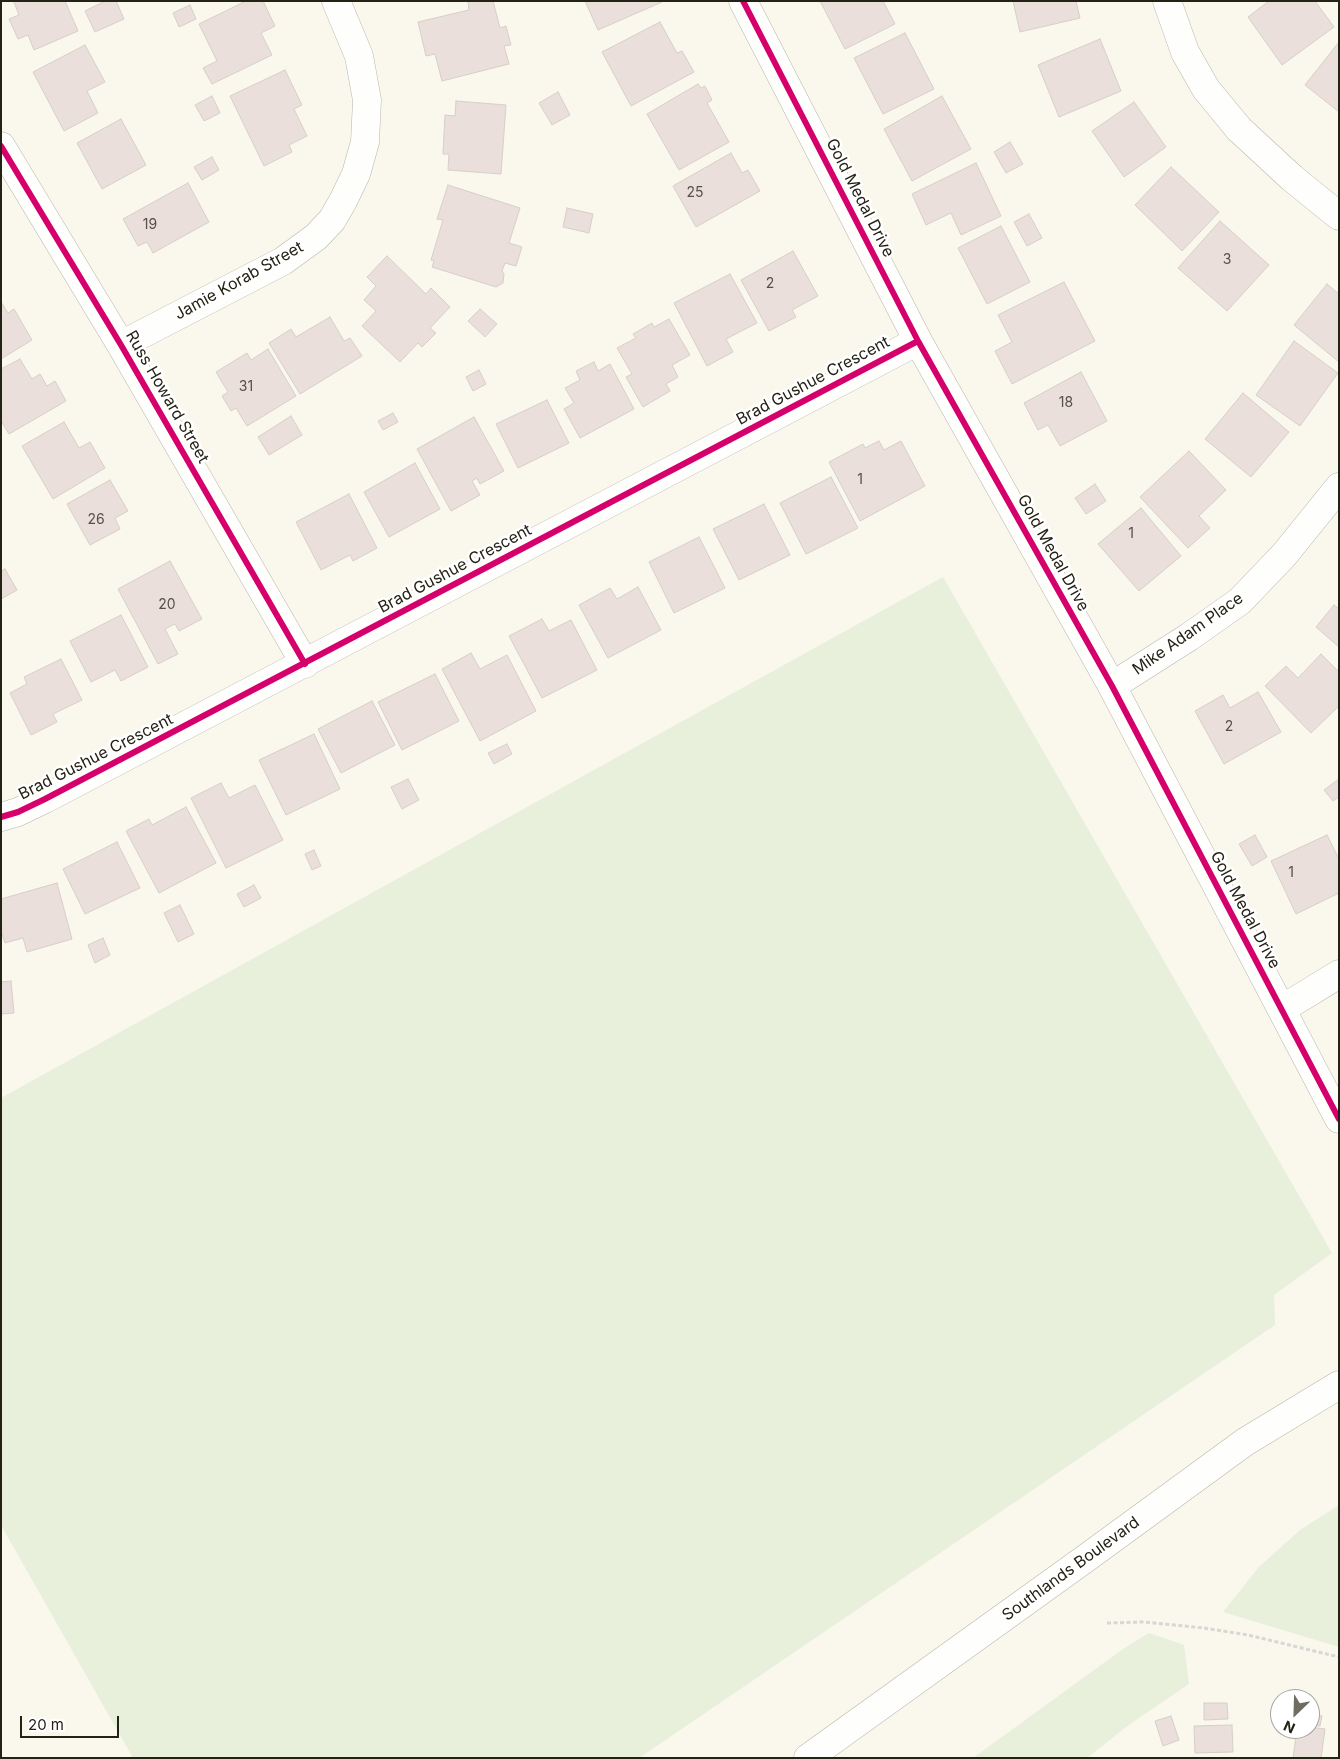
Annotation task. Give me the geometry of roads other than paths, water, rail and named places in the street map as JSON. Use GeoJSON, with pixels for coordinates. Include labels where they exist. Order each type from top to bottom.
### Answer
{"type":"FeatureCollection","features":[{"type":"Feature","properties":{"kind":"street","name":"Jamie Korab Street"},"geometry":{"type":"LineString","coordinates":[[121,345],[283,261],[316,236],[332,220],[356,174],[365,142],[367,100],[359,56],[336,1]]}},
{"type":"Feature","properties":{"kind":"street","name":"Gold Medal Drive"},"geometry":{"type":"LineString","coordinates":[[743,1],[918,341],[1112,686],[1339,1119]]}},
{"type":"Feature","properties":{"kind":"street"},"geometry":{"type":"LineString","coordinates":[[1167,1],[1185,52],[1206,89],[1239,129],[1292,178],[1339,216]]}},
{"type":"Feature","properties":{"kind":"street","name":"Russ Howard Street"},"geometry":{"type":"LineString","coordinates":[[1,146],[121,345],[305,664]]}},
{"type":"Feature","properties":{"kind":"street","name":"Brad Gushue Crescent"},"geometry":{"type":"LineString","coordinates":[[1,817],[18,812],[45,799],[918,341]]}},
{"type":"Feature","properties":{"kind":"street","name":"Mike Adam Place"},"geometry":{"type":"LineString","coordinates":[[1112,686],[1189,637],[1240,601],[1284,555],[1339,487]]}},
{"type":"Feature","properties":{"kind":"street"},"geometry":{"type":"LineString","coordinates":[[1282,1010],[1339,974]]}},
{"type":"Feature","properties":{"kind":"street","name":"Southlands Boulevard"},"geometry":{"type":"LineString","coordinates":[[808,1758],[1090,1556],[1245,1442],[1339,1385]]}}]}
